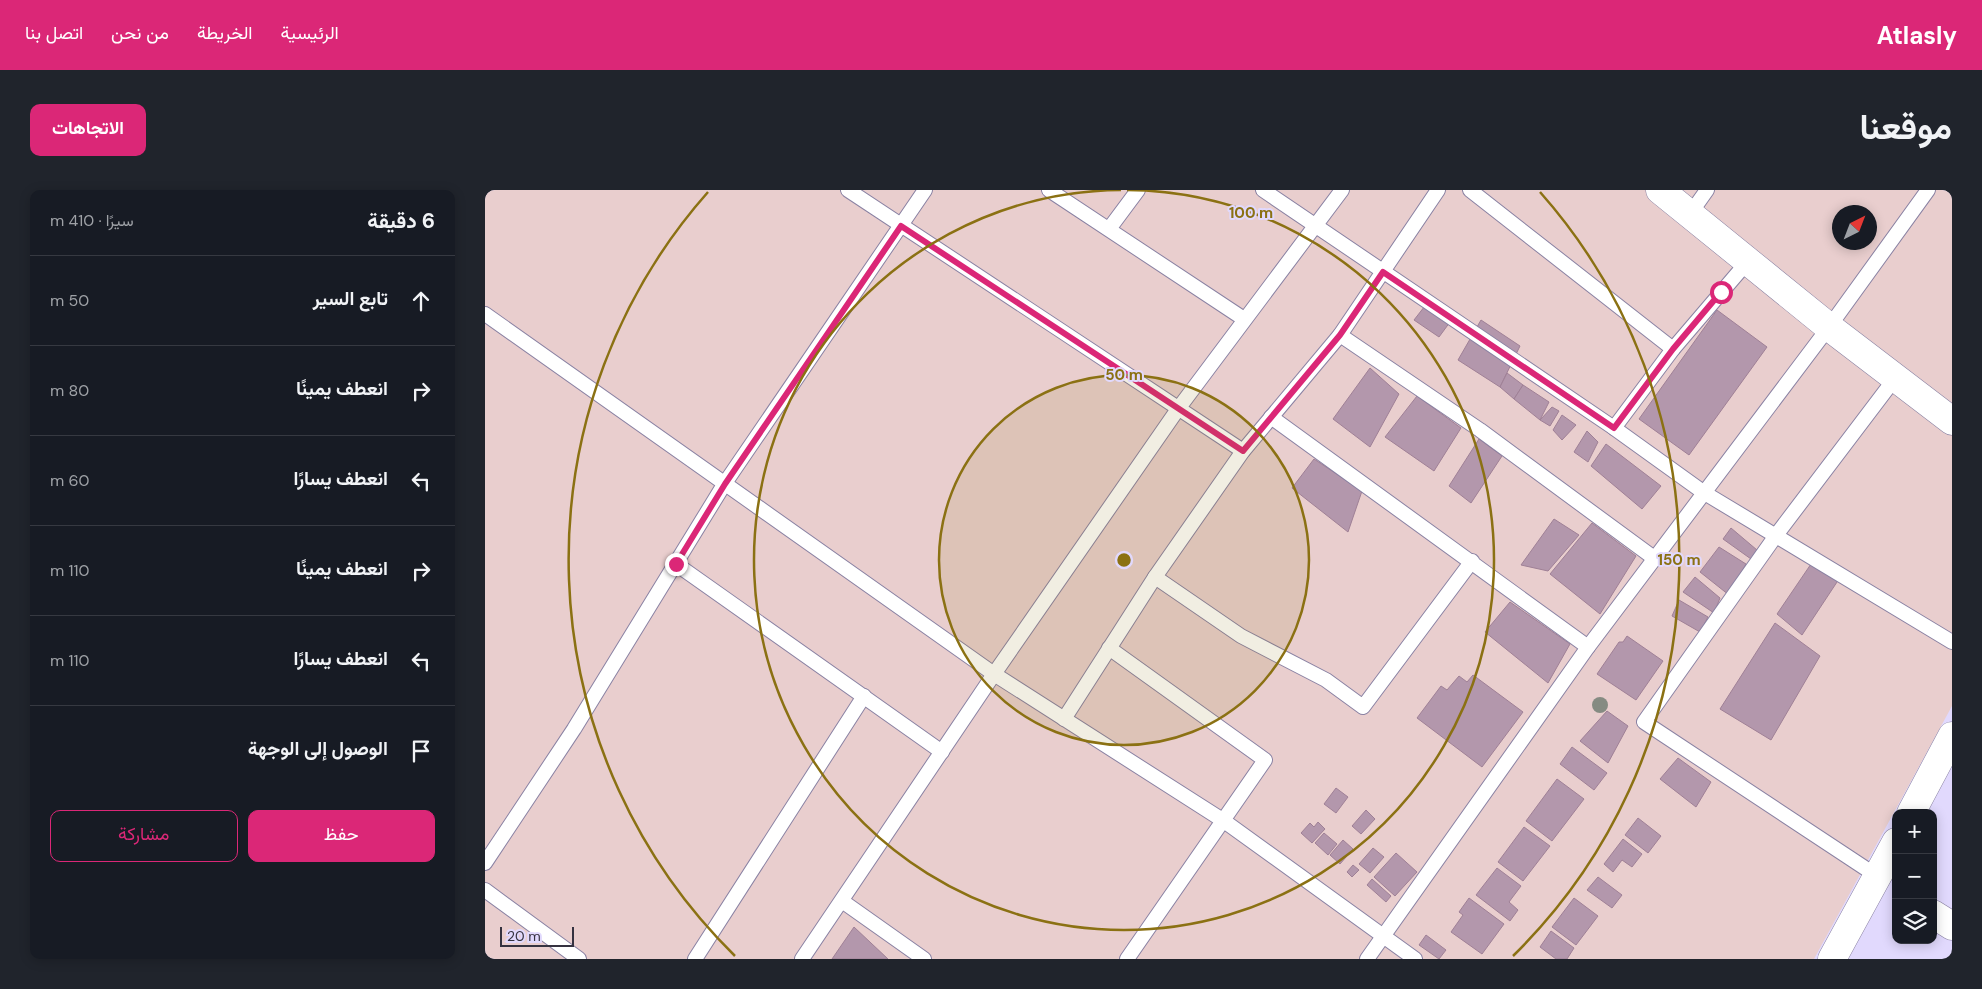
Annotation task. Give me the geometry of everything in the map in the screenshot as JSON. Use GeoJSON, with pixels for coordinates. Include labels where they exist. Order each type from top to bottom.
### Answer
{"type":"FeatureCollection","features":[{"type":"Feature","properties":{"kind":"main road"},"geometry":{"type":"LineString","coordinates":[[1660,190],[1749,260],[1829,327],[1896,376],[1952,421]]}},
{"type":"Feature","properties":{"kind":"main road"},"geometry":{"type":"LineString","coordinates":[[1913,809],[1952,736]]}},
{"type":"Feature","properties":{"kind":"main road"},"geometry":{"type":"LineString","coordinates":[[1832,959],[1886,882],[1893,854]]}},
{"type":"Feature","properties":{"kind":"main road"},"geometry":{"type":"LineString","coordinates":[[1937,917],[1952,926]]}},
{"type":"Feature","properties":{"kind":"lane"},"geometry":{"type":"LineString","coordinates":[[848,190],[1243,451]]}},
{"type":"Feature","properties":{"kind":"lane"},"geometry":{"type":"LineString","coordinates":[[485,863],[574,729],[725,484],[925,190]]}},
{"type":"Feature","properties":{"kind":"lane"},"geometry":{"type":"LineString","coordinates":[[1049,190],[1244,319]]}},
{"type":"Feature","properties":{"kind":"lane"},"geometry":{"type":"LineString","coordinates":[[1109,229],[1138,190]]}},
{"type":"Feature","properties":{"kind":"lane"},"geometry":{"type":"LineString","coordinates":[[1263,190],[1614,428],[1703,492],[1777,534],[1952,642]]}},
{"type":"Feature","properties":{"kind":"lane"},"geometry":{"type":"LineString","coordinates":[[803,959],[994,674],[1178,409],[1342,190]]}},
{"type":"Feature","properties":{"kind":"lane"},"geometry":{"type":"LineString","coordinates":[[1064,719],[1155,577],[1243,451],[1340,335],[1438,190]]}},
{"type":"Feature","properties":{"kind":"lane"},"geometry":{"type":"LineString","coordinates":[[1470,190],[1673,349]]}},
{"type":"Feature","properties":{"kind":"lane"},"geometry":{"type":"LineString","coordinates":[[1690,214],[1707,190]]}},
{"type":"Feature","properties":{"kind":"lane"},"geometry":{"type":"LineString","coordinates":[[1367,959],[1587,647],[1829,327],[1928,190]]}},
{"type":"Feature","properties":{"kind":"lane"},"geometry":{"type":"LineString","coordinates":[[1614,428],[1673,349],[1749,260]]}},
{"type":"Feature","properties":{"kind":"lane"},"geometry":{"type":"LineString","coordinates":[[485,314],[994,674],[1224,821],[1415,959]]}},
{"type":"Feature","properties":{"kind":"lane"},"geometry":{"type":"LineString","coordinates":[[1340,335],[1480,430],[1654,558]]}},
{"type":"Feature","properties":{"kind":"lane"},"geometry":{"type":"LineString","coordinates":[[1886,882],[1644,722],[1777,534],[1896,376]]}},
{"type":"Feature","properties":{"kind":"lane"},"geometry":{"type":"LineString","coordinates":[[1271,417],[1473,562],[1587,647]]}},
{"type":"Feature","properties":{"kind":"lane"},"geometry":{"type":"LineString","coordinates":[[1155,577],[1241,636],[1326,680],[1363,706],[1473,562]]}},
{"type":"Feature","properties":{"kind":"lane"},"geometry":{"type":"LineString","coordinates":[[676,564],[942,752]]}},
{"type":"Feature","properties":{"kind":"lane"},"geometry":{"type":"LineString","coordinates":[[1109,648],[1265,760],[1127,959]]}},
{"type":"Feature","properties":{"kind":"lane"},"geometry":{"type":"LineString","coordinates":[[695,959],[864,696]]}},
{"type":"Feature","properties":{"kind":"lane"},"geometry":{"type":"LineString","coordinates":[[485,890],[579,959]]}},
{"type":"Feature","properties":{"kind":"lane"},"geometry":{"type":"LineString","coordinates":[[842,901],[924,959]]}},
{"type":"Feature","properties":{"kind":"shaded area"},"geometry":{"type":"Polygon","coordinates":[[[485,190],[1952,190],[1952,706],[1896,809],[1892,809],[1892,816],[1814,959],[485,959],[485,190]]]}},
{"type":"Feature","properties":{"kind":"building"},"geometry":{"type":"Polygon","coordinates":[[[1428,302],[1453,318],[1439,337],[1414,320],[1428,302]]]}},
{"type":"Feature","properties":{"kind":"building"},"geometry":{"type":"Polygon","coordinates":[[[1717,310],[1767,347],[1689,455],[1639,419],[1717,310]]]}},
{"type":"Feature","properties":{"kind":"building"},"geometry":{"type":"Polygon","coordinates":[[[1481,320],[1520,346],[1500,387],[1458,360],[1481,320]]]}},
{"type":"Feature","properties":{"kind":"building"},"geometry":{"type":"Polygon","coordinates":[[[1370,368],[1399,394],[1370,447],[1333,419],[1370,368]]]}},
{"type":"Feature","properties":{"kind":"building"},"geometry":{"type":"Polygon","coordinates":[[[1507,373],[1523,385],[1514,399],[1500,387],[1507,373]]]}},
{"type":"Feature","properties":{"kind":"building"},"geometry":{"type":"Polygon","coordinates":[[[1523,385],[1549,402],[1540,420],[1514,399],[1523,385]]]}},
{"type":"Feature","properties":{"kind":"building"},"geometry":{"type":"Polygon","coordinates":[[[1417,396],[1461,428],[1434,471],[1385,437],[1417,396]]]}},
{"type":"Feature","properties":{"kind":"building"},"geometry":{"type":"Polygon","coordinates":[[[1552,407],[1559,411],[1550,426],[1540,420],[1552,407]]]}},
{"type":"Feature","properties":{"kind":"building"},"geometry":{"type":"Polygon","coordinates":[[[1562,415],[1576,425],[1562,440],[1553,430],[1562,415]]]}},
{"type":"Feature","properties":{"kind":"building"},"geometry":{"type":"Polygon","coordinates":[[[1587,431],[1598,442],[1588,462],[1574,452],[1587,431]]]}},
{"type":"Feature","properties":{"kind":"building"},"geometry":{"type":"Polygon","coordinates":[[[1479,439],[1502,456],[1471,503],[1449,486],[1479,439]]]}},
{"type":"Feature","properties":{"kind":"building"},"geometry":{"type":"Polygon","coordinates":[[[1606,444],[1661,486],[1642,509],[1591,466],[1606,444]]]}},
{"type":"Feature","properties":{"kind":"building"},"geometry":{"type":"Polygon","coordinates":[[[1314,459],[1362,491],[1348,532],[1292,488],[1314,459]]]}},
{"type":"Feature","properties":{"kind":"building"},"geometry":{"type":"Polygon","coordinates":[[[1554,519],[1579,535],[1548,571],[1521,565],[1554,519]]]}},
{"type":"Feature","properties":{"kind":"building"},"geometry":{"type":"Polygon","coordinates":[[[1592,523],[1636,556],[1600,614],[1550,574],[1592,523]]]}},
{"type":"Feature","properties":{"kind":"building"},"geometry":{"type":"Polygon","coordinates":[[[1731,528],[1757,550],[1751,559],[1723,539],[1731,528]]]}},
{"type":"Feature","properties":{"kind":"building"},"geometry":{"type":"Polygon","coordinates":[[[1719,547],[1746,564],[1729,595],[1700,572],[1719,547]]]}},
{"type":"Feature","properties":{"kind":"building"},"geometry":{"type":"Polygon","coordinates":[[[1811,564],[1839,579],[1802,635],[1777,614],[1811,564]]]}},
{"type":"Feature","properties":{"kind":"building"},"geometry":{"type":"Polygon","coordinates":[[[1695,577],[1720,598],[1714,613],[1683,592],[1695,577]]]}},
{"type":"Feature","properties":{"kind":"building"},"geometry":{"type":"Polygon","coordinates":[[[1679,600],[1708,617],[1700,632],[1672,616],[1679,600]]]}},
{"type":"Feature","properties":{"kind":"building"},"geometry":{"type":"Polygon","coordinates":[[[1510,602],[1570,644],[1548,683],[1485,632],[1510,602]]]}},
{"type":"Feature","properties":{"kind":"building"},"geometry":{"type":"Polygon","coordinates":[[[1775,623],[1820,656],[1771,740],[1720,709],[1775,623]]]}},
{"type":"Feature","properties":{"kind":"building"},"geometry":{"type":"Polygon","coordinates":[[[1627,636],[1663,661],[1636,700],[1597,674],[1619,642],[1623,642],[1627,636]]]}},
{"type":"Feature","properties":{"kind":"building"},"geometry":{"type":"Polygon","coordinates":[[[1473,675],[1523,712],[1482,767],[1417,718],[1441,686],[1447,690],[1459,676],[1467,682],[1473,675]]]}},
{"type":"Feature","properties":{"kind":"building"},"geometry":{"type":"Polygon","coordinates":[[[1607,711],[1628,726],[1608,763],[1580,741],[1607,711]]]}},
{"type":"Feature","properties":{"kind":"building"},"geometry":{"type":"Polygon","coordinates":[[[1572,747],[1607,773],[1594,790],[1560,764],[1572,747]]]}},
{"type":"Feature","properties":{"kind":"building"},"geometry":{"type":"Polygon","coordinates":[[[1678,758],[1711,782],[1696,807],[1660,779],[1678,758]]]}},
{"type":"Feature","properties":{"kind":"building"},"geometry":{"type":"Polygon","coordinates":[[[1557,779],[1584,799],[1552,841],[1526,821],[1557,779]]]}},
{"type":"Feature","properties":{"kind":"building"},"geometry":{"type":"Polygon","coordinates":[[[1336,788],[1348,797],[1336,813],[1324,804],[1336,788]]]}},
{"type":"Feature","properties":{"kind":"building"},"geometry":{"type":"Polygon","coordinates":[[[1366,810],[1375,819],[1361,834],[1352,826],[1366,810]]]}},
{"type":"Feature","properties":{"kind":"building"},"geometry":{"type":"Polygon","coordinates":[[[1638,818],[1661,836],[1648,853],[1625,835],[1638,818]]]}},
{"type":"Feature","properties":{"kind":"building"},"geometry":{"type":"Polygon","coordinates":[[[1318,822],[1325,829],[1312,843],[1301,833],[1310,823],[1314,827],[1318,822]]]}},
{"type":"Feature","properties":{"kind":"building"},"geometry":{"type":"Polygon","coordinates":[[[1524,827],[1550,846],[1523,881],[1498,862],[1524,827]]]}},
{"type":"Feature","properties":{"kind":"building"},"geometry":{"type":"Polygon","coordinates":[[[1324,833],[1337,844],[1328,855],[1315,843],[1324,833]]]}},
{"type":"Feature","properties":{"kind":"building"},"geometry":{"type":"Polygon","coordinates":[[[1623,839],[1642,854],[1632,867],[1622,860],[1613,872],[1604,864],[1623,839]]]}},
{"type":"Feature","properties":{"kind":"building"},"geometry":{"type":"Polygon","coordinates":[[[1343,840],[1353,849],[1340,864],[1330,855],[1343,840]]]}},
{"type":"Feature","properties":{"kind":"building"},"geometry":{"type":"Polygon","coordinates":[[[1373,848],[1384,857],[1370,873],[1359,864],[1373,848]]]}},
{"type":"Feature","properties":{"kind":"building"},"geometry":{"type":"Polygon","coordinates":[[[1396,853],[1417,872],[1395,896],[1374,877],[1396,853]]]}},
{"type":"Feature","properties":{"kind":"building"},"geometry":{"type":"Polygon","coordinates":[[[1353,865],[1359,870],[1352,877],[1347,872],[1353,865]]]}},
{"type":"Feature","properties":{"kind":"building"},"geometry":{"type":"Polygon","coordinates":[[[1497,868],[1521,886],[1509,902],[1518,910],[1510,921],[1476,895],[1497,868]]]}},
{"type":"Feature","properties":{"kind":"building"},"geometry":{"type":"Polygon","coordinates":[[[1598,877],[1622,895],[1612,908],[1587,890],[1598,877]]]}},
{"type":"Feature","properties":{"kind":"building"},"geometry":{"type":"Polygon","coordinates":[[[1372,879],[1391,896],[1386,902],[1367,885],[1372,879]]]}},
{"type":"Feature","properties":{"kind":"building"},"geometry":{"type":"Polygon","coordinates":[[[1469,898],[1504,924],[1482,954],[1451,932],[1463,915],[1459,912],[1469,898]]]}},
{"type":"Feature","properties":{"kind":"building"},"geometry":{"type":"Polygon","coordinates":[[[1574,898],[1598,916],[1576,945],[1552,927],[1574,898]]]}},
{"type":"Feature","properties":{"kind":"building"},"geometry":{"type":"Polygon","coordinates":[[[854,927],[888,959],[832,959],[854,927]]]}},
{"type":"Feature","properties":{"kind":"building"},"geometry":{"type":"Polygon","coordinates":[[[1551,931],[1574,948],[1567,959],[1556,959],[1540,947],[1551,931]]]}},
{"type":"Feature","properties":{"kind":"building"},"geometry":{"type":"Polygon","coordinates":[[[1426,935],[1446,950],[1439,959],[1419,945],[1426,935]]]}},
{"type":"Feature","properties":{"kind":"route"},"geometry":{"type":"LineString","coordinates":[[676,564],[725,484],[901,226],[1243,451],[1340,335],[1383,272],[1614,428],[1673,349],[1721,292]]}}]}
